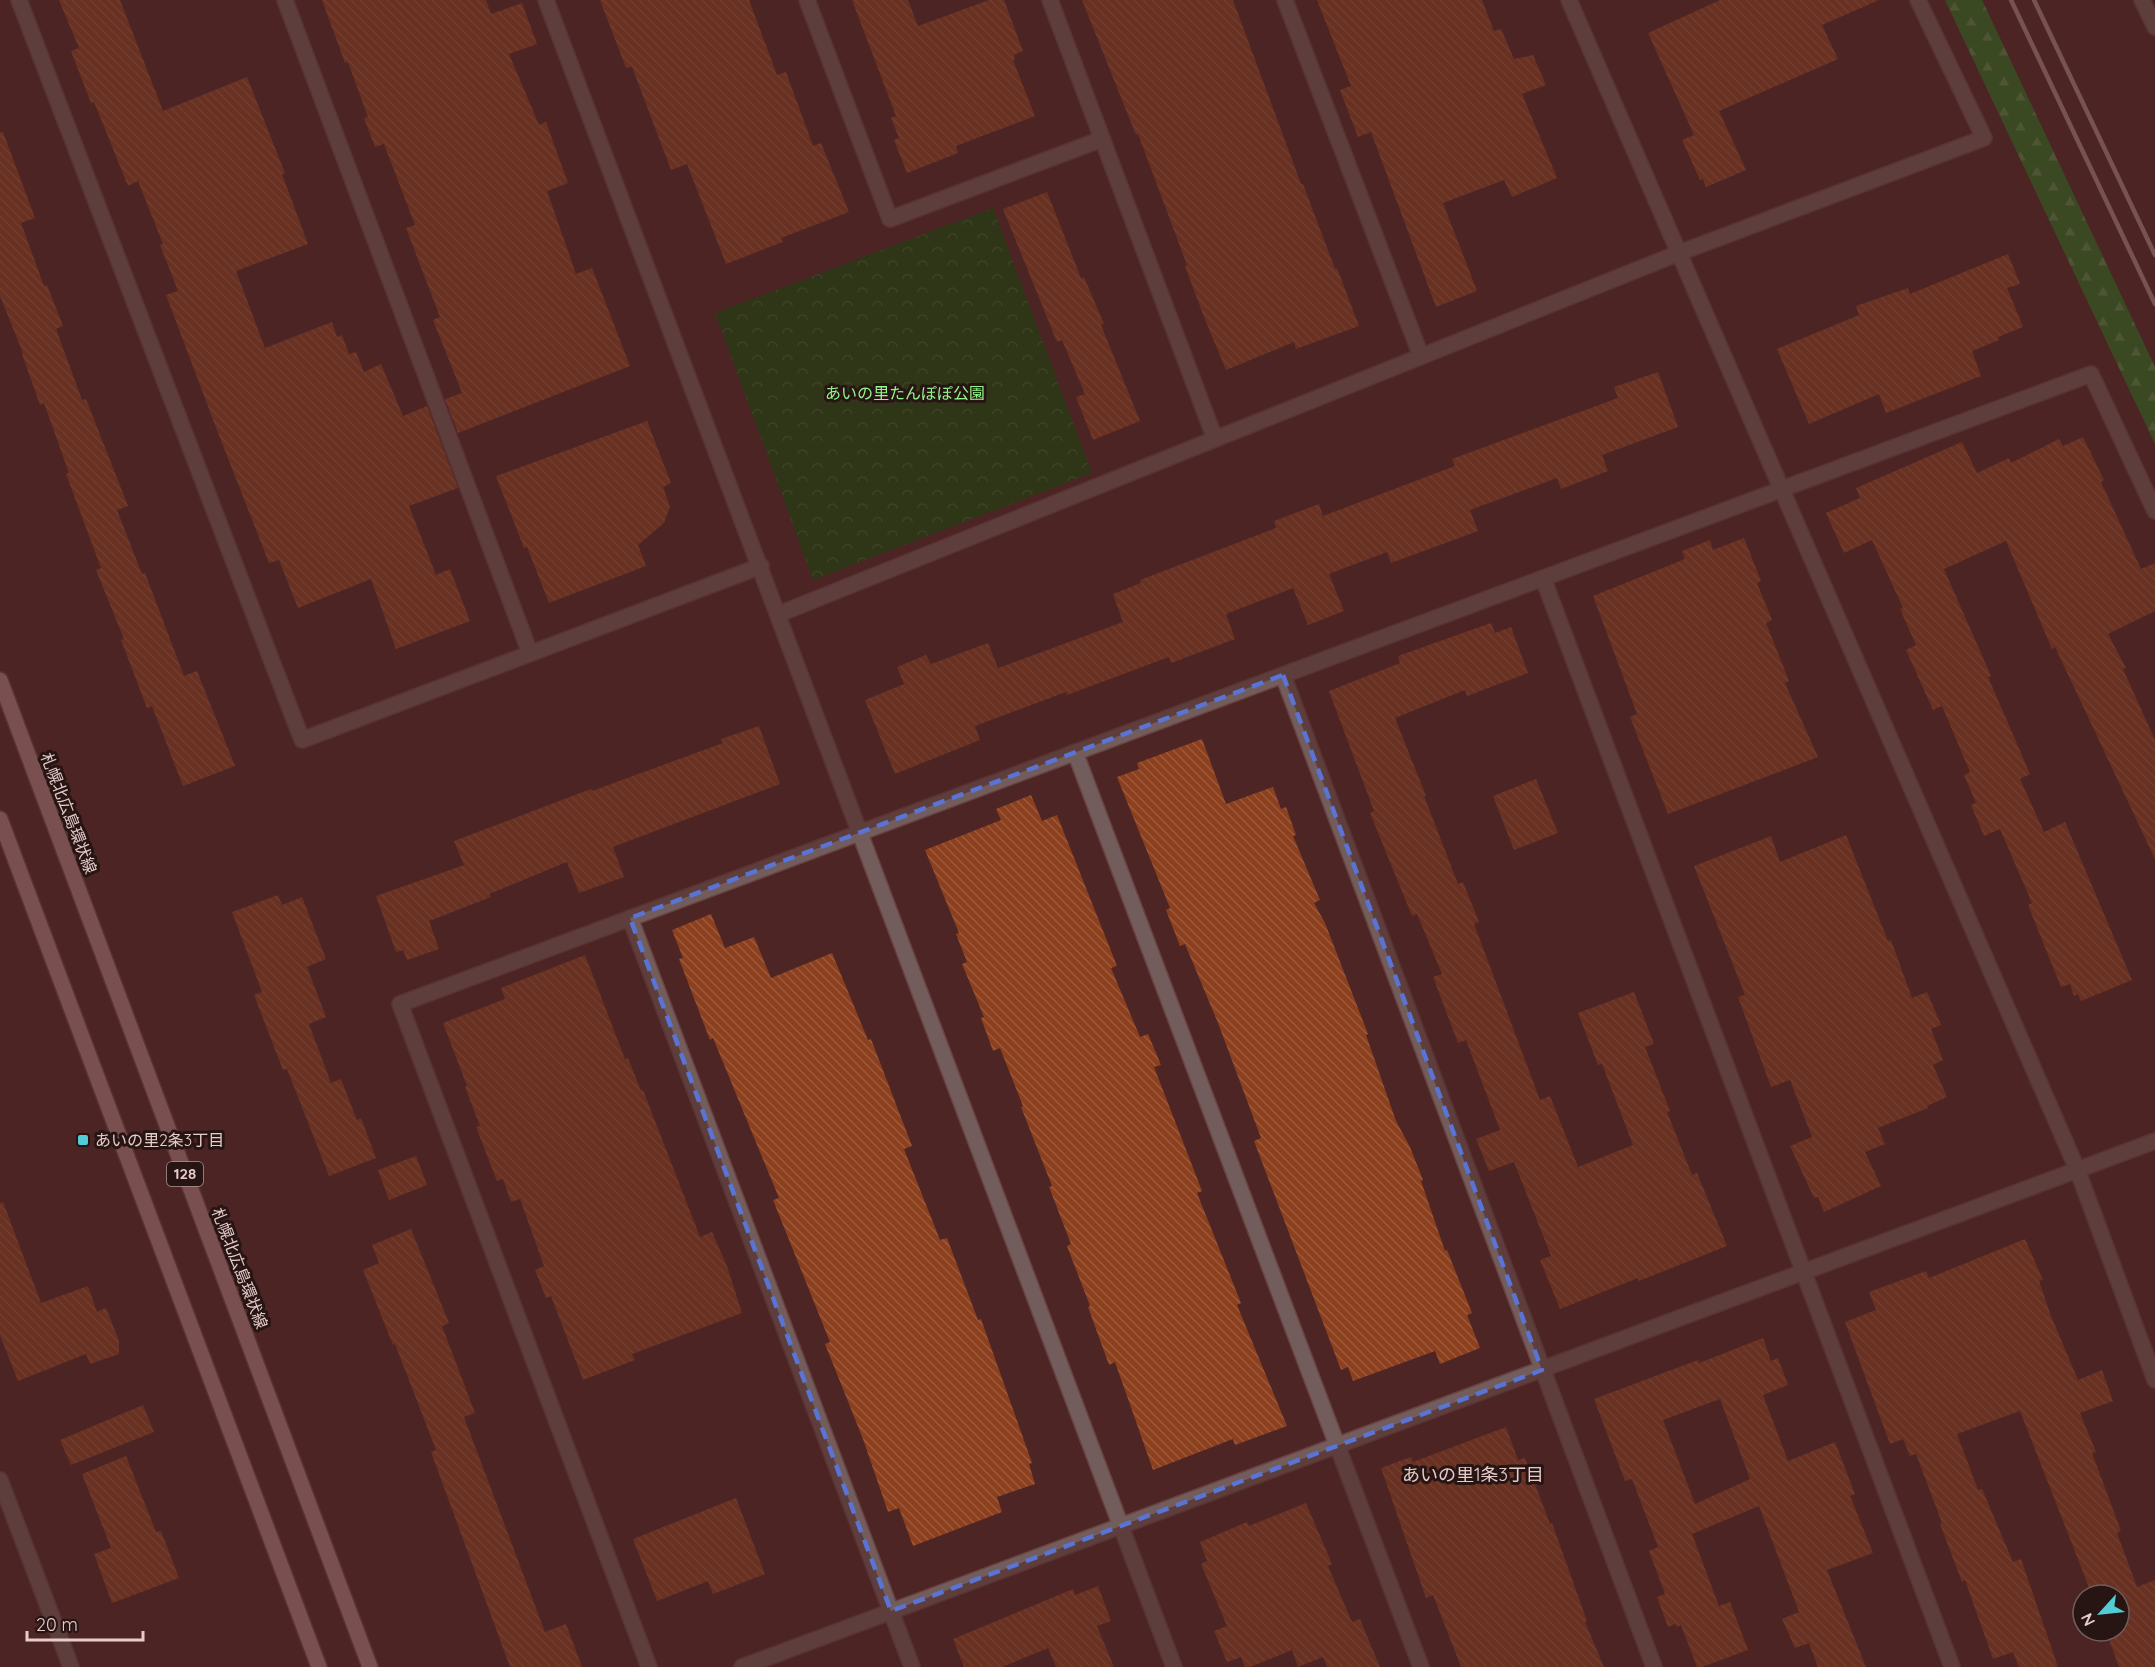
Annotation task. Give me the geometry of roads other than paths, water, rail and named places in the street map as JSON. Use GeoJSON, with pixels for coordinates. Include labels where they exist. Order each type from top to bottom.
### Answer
{"type":"FeatureCollection","features":[{"type":"Feature","properties":{"kind":"main road","name":"札幌北広島環状線"},"geometry":{"type":"LineString","coordinates":[[0,680],[370,1667]]}},
{"type":"Feature","properties":{"kind":"main road"},"geometry":{"type":"LineString","coordinates":[[0,819],[319,1667]]}},
{"type":"Feature","properties":{"kind":"street"},"geometry":{"type":"LineString","coordinates":[[20,0],[302,740],[761,567]]}},
{"type":"Feature","properties":{"kind":"street"},"geometry":{"type":"LineString","coordinates":[[285,0],[530,653]]}},
{"type":"Feature","properties":{"kind":"street"},"geometry":{"type":"LineString","coordinates":[[546,0],[1174,1667]]}},
{"type":"Feature","properties":{"kind":"street"},"geometry":{"type":"LineString","coordinates":[[807,0],[890,219],[1102,139]]}},
{"type":"Feature","properties":{"kind":"street"},"geometry":{"type":"LineString","coordinates":[[1050,0],[1215,439]]}},
{"type":"Feature","properties":{"kind":"street"},"geometry":{"type":"LineString","coordinates":[[1285,0],[1421,356]]}},
{"type":"Feature","properties":{"kind":"street"},"geometry":{"type":"LineString","coordinates":[[1569,0],[2077,1169],[2155,1380]]}},
{"type":"Feature","properties":{"kind":"street"},"geometry":{"type":"LineString","coordinates":[[778,614],[1679,253],[1984,138],[1918,0]]}},
{"type":"Feature","properties":{"kind":"street"},"geometry":{"type":"LineString","coordinates":[[2142,0],[2155,27]]}},
{"type":"Feature","properties":{"kind":"street"},"geometry":{"type":"LineString","coordinates":[[649,1667],[400,1004],[2091,374],[2155,511]]}},
{"type":"Feature","properties":{"kind":"street"},"geometry":{"type":"LineString","coordinates":[[1543,578],[1952,1667]]}},
{"type":"Feature","properties":{"kind":"street"},"geometry":{"type":"LineString","coordinates":[[1283,675],[1654,1667]]}},
{"type":"Feature","properties":{"kind":"street"},"geometry":{"type":"LineString","coordinates":[[1075,752],[1421,1667]]}},
{"type":"Feature","properties":{"kind":"street"},"geometry":{"type":"LineString","coordinates":[[630,918],[912,1667]]}},
{"type":"Feature","properties":{"kind":"street"},"geometry":{"type":"LineString","coordinates":[[742,1667],[2155,1141]]}},
{"type":"Feature","properties":{"kind":"street"},"geometry":{"type":"LineString","coordinates":[[0,1480],[71,1667]]}},
{"type":"Feature","properties":{"kind":"railway"},"geometry":{"type":"LineString","coordinates":[[2011,0],[2155,304]]}},
{"type":"Feature","properties":{"kind":"railway"},"geometry":{"type":"LineString","coordinates":[[2034,0],[2155,255]]}},
{"type":"Feature","properties":{"kind":"place","name":"あいの里2条3丁目"},"geometry":{"type":"Point","coordinates":[83,1140]}},
{"type":"Feature","properties":{"kind":"district","name":"あいの里1条3丁目"},"geometry":{"type":"Point","coordinates":[1473,1475]}},
{"type":"Feature","properties":{"kind":"park label","name":"あいの里たんぽぽ公園"},"geometry":{"type":"Point","coordinates":[905,393]}}]}
